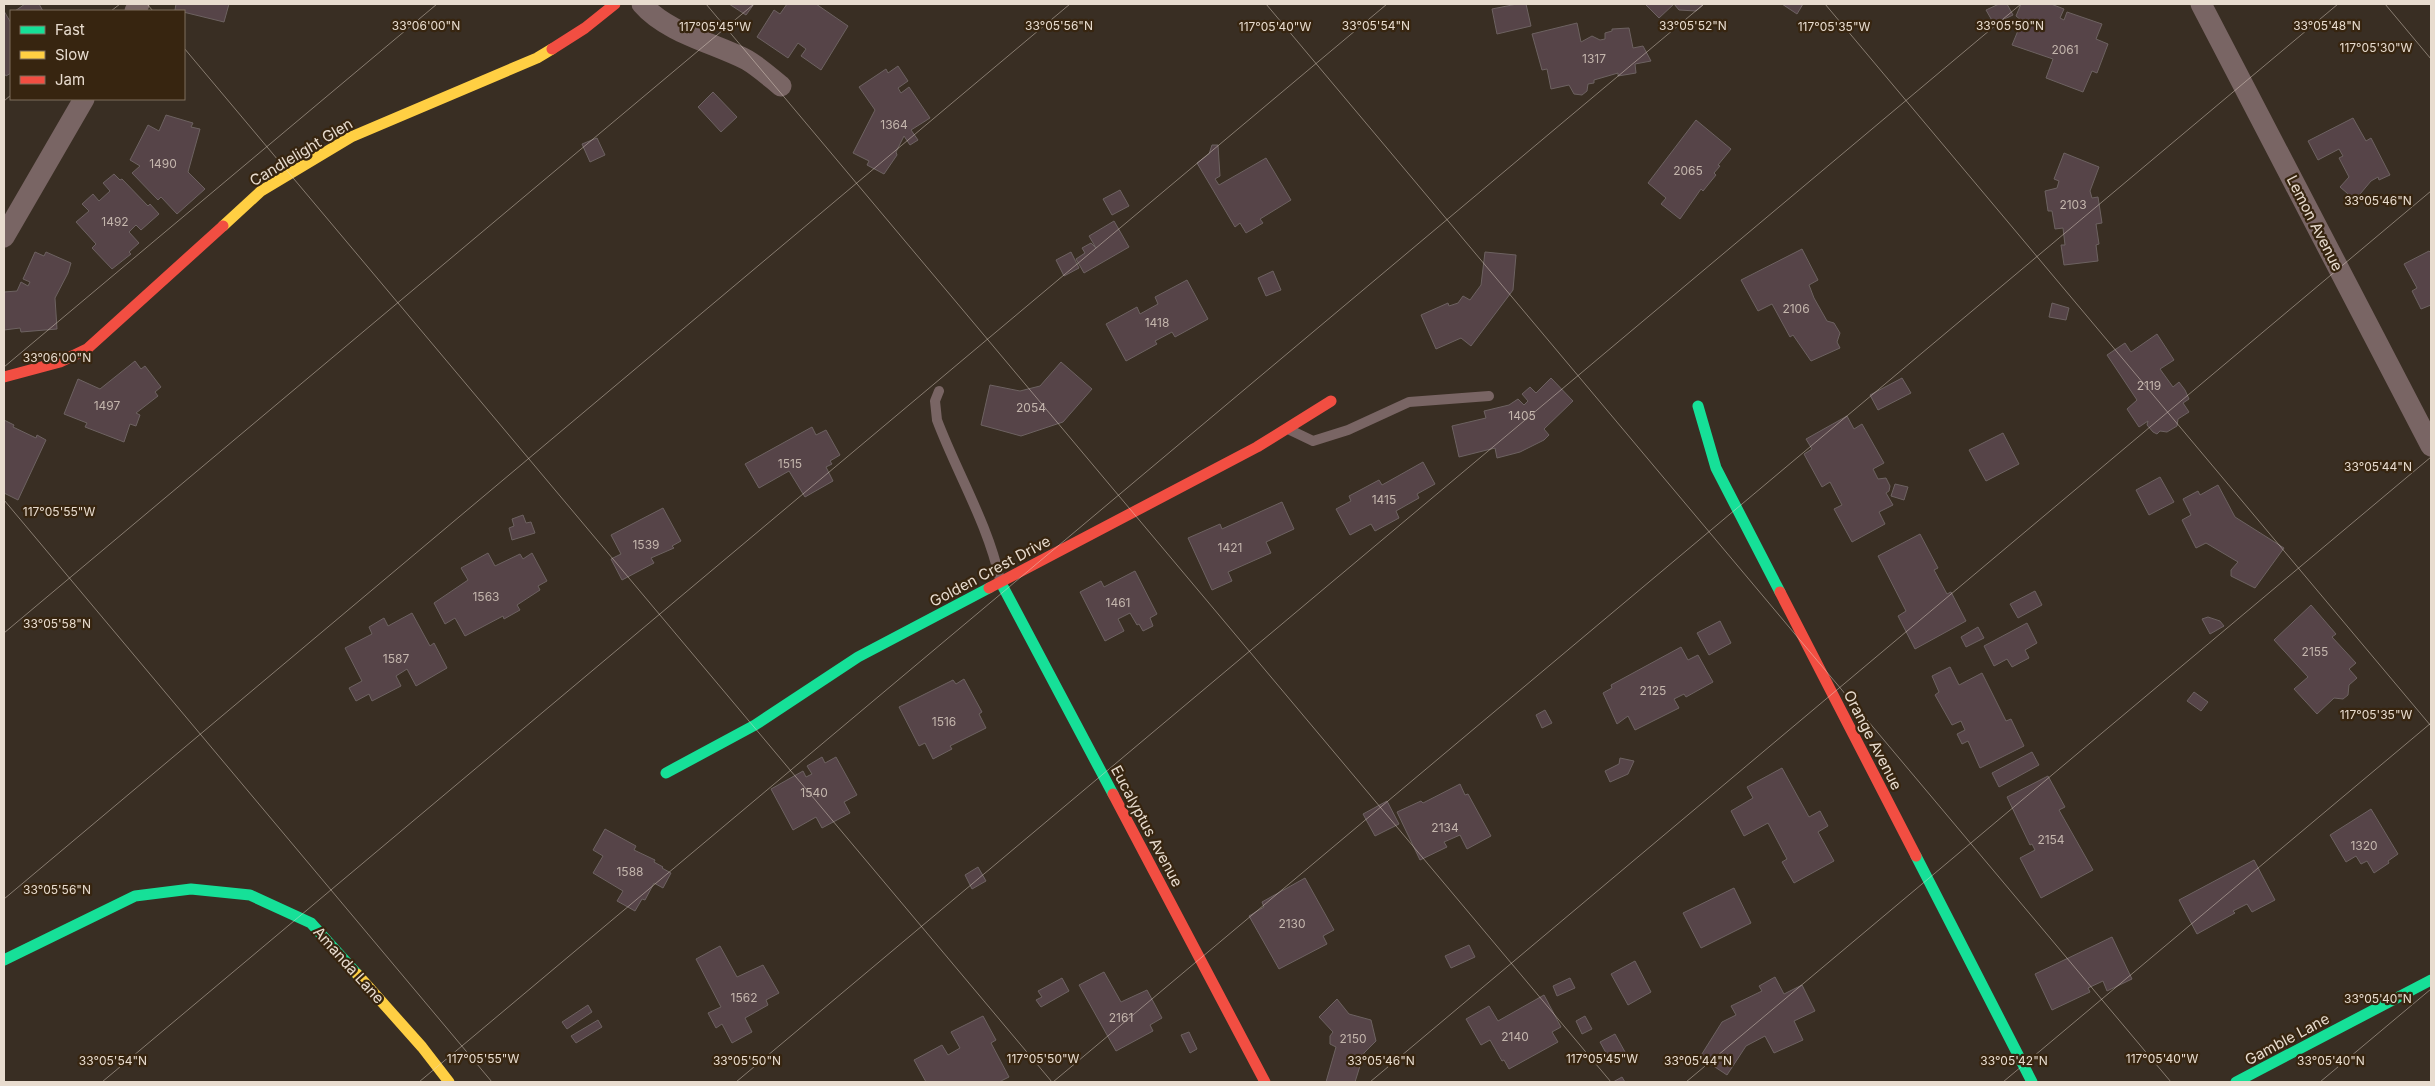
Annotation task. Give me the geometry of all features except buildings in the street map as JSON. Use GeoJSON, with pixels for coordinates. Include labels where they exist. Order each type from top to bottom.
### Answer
{"type":"FeatureCollection","features":[{"type":"Feature","properties":{"kind":"street","name":"Candlelight Glen"},"geometry":{"type":"LineString","coordinates":[[4,377],[60,362],[87,349],[261,190],[351,136],[537,58],[585,28],[615,4]]}},
{"type":"Feature","properties":{"kind":"street"},"geometry":{"type":"LineString","coordinates":[[642,4],[650,13],[707,44],[748,61],[781,86]]}},
{"type":"Feature","properties":{"kind":"street","name":"Lemon Avenue"},"geometry":{"type":"LineString","coordinates":[[2201,4],[2431,443]]}},
{"type":"Feature","properties":{"kind":"street"},"geometry":{"type":"LineString","coordinates":[[4,237],[83,100]]}},
{"type":"Feature","properties":{"kind":"street","name":"Golden Crest Drive"},"geometry":{"type":"LineString","coordinates":[[666,773],[755,725],[858,657],[1257,447],[1331,401]]}},
{"type":"Feature","properties":{"kind":"street","name":"Orange Avenue"},"geometry":{"type":"LineString","coordinates":[[1698,406],[1716,468],[2032,1082]]}},
{"type":"Feature","properties":{"kind":"street","name":"Eucalyptus Avenue"},"geometry":{"type":"LineString","coordinates":[[1001,583],[1266,1082]]}},
{"type":"Feature","properties":{"kind":"street","name":"Amanda Lane"},"geometry":{"type":"LineString","coordinates":[[4,960],[135,896],[191,889],[250,895],[311,923],[422,1047],[442,1080]]}},
{"type":"Feature","properties":{"kind":"street","name":"Gamble Lane"},"geometry":{"type":"LineString","coordinates":[[2236,1082],[2431,980]]}},
{"type":"Feature","properties":{"kind":"lane"},"geometry":{"type":"LineString","coordinates":[[939,391],[935,401],[937,420],[981,522],[995,558],[1001,583]]}},
{"type":"Feature","properties":{"kind":"lane"},"geometry":{"type":"LineString","coordinates":[[1287,428],[1313,441],[1348,430],[1409,402],[1489,396]]}},
{"type":"Feature","properties":{"kind":"traffic: fast"},"geometry":{"type":"LineString","coordinates":[[1698,406],[1716,468],[1780,592]]}},
{"type":"Feature","properties":{"kind":"traffic: fast"},"geometry":{"type":"LineString","coordinates":[[1001,583],[1113,794]]}},
{"type":"Feature","properties":{"kind":"traffic: fast"},"geometry":{"type":"LineString","coordinates":[[666,773],[755,725],[858,657],[989,588]]}},
{"type":"Feature","properties":{"kind":"traffic: fast"},"geometry":{"type":"LineString","coordinates":[[1916,856],[2032,1082]]}},
{"type":"Feature","properties":{"kind":"traffic: fast"},"geometry":{"type":"LineString","coordinates":[[4,960],[135,896],[191,889],[250,895],[311,923],[357,974]]}},
{"type":"Feature","properties":{"kind":"traffic: fast"},"geometry":{"type":"LineString","coordinates":[[2236,1082],[2431,980]]}},
{"type":"Feature","properties":{"kind":"traffic: slow"},"geometry":{"type":"LineString","coordinates":[[223,226],[261,191],[351,137],[537,58],[552,49]]}},
{"type":"Feature","properties":{"kind":"traffic: slow"},"geometry":{"type":"LineString","coordinates":[[357,974],[422,1047],[449,1082]]}},
{"type":"Feature","properties":{"kind":"traffic: jam"},"geometry":{"type":"LineString","coordinates":[[552,49],[585,28],[615,4]]}},
{"type":"Feature","properties":{"kind":"traffic: jam"},"geometry":{"type":"LineString","coordinates":[[4,377],[60,362],[87,349],[223,226]]}},
{"type":"Feature","properties":{"kind":"traffic: jam"},"geometry":{"type":"LineString","coordinates":[[989,588],[1257,447],[1331,401]]}},
{"type":"Feature","properties":{"kind":"traffic: jam"},"geometry":{"type":"LineString","coordinates":[[1780,592],[1916,856]]}},
{"type":"Feature","properties":{"kind":"traffic: jam"},"geometry":{"type":"LineString","coordinates":[[1113,794],[1265,1082]]}}]}
